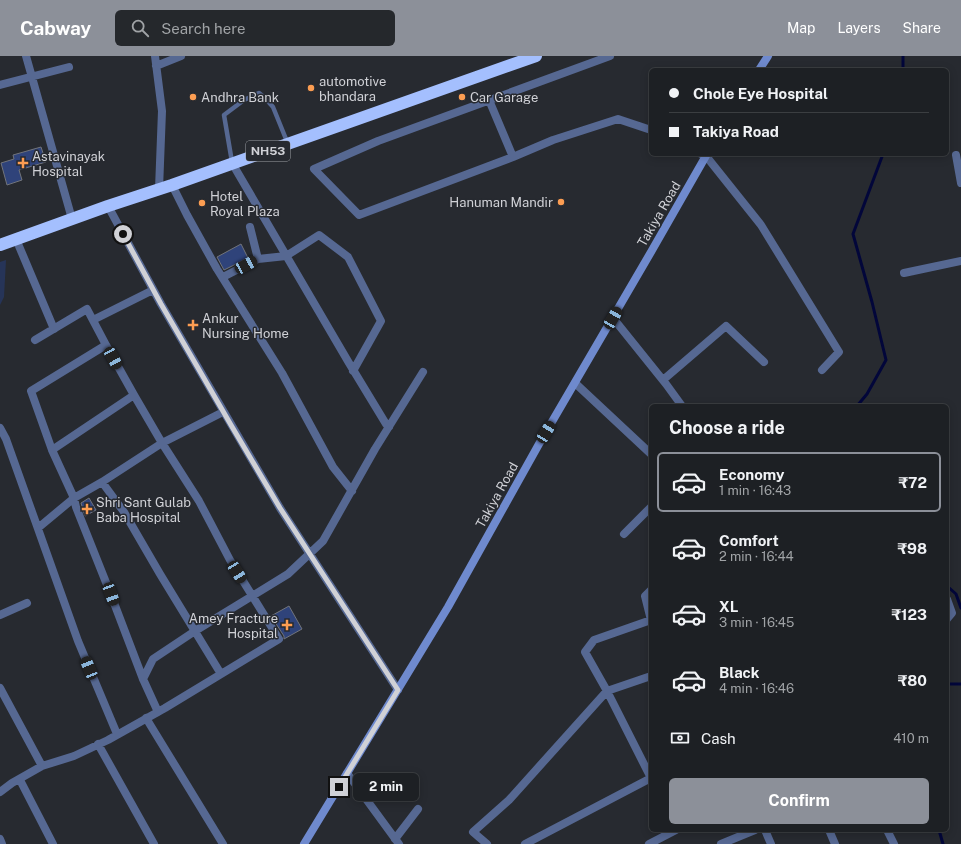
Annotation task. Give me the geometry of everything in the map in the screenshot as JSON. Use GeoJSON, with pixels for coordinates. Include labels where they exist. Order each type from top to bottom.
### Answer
{"type":"FeatureCollection","features":[{"type":"Feature","properties":{"kind":"highway","name":"NH53"},"geometry":{"type":"LineString","coordinates":[[0,245],[536,56]]}},
{"type":"Feature","properties":{"kind":"main road"},"geometry":{"type":"LineString","coordinates":[[760,68],[768,56]]}},
{"type":"Feature","properties":{"kind":"main road","name":"Takiya Road"},"geometry":{"type":"LineString","coordinates":[[306,843],[448,607],[539,444],[613,318],[704,156]]}},
{"type":"Feature","properties":{"kind":"street"},"geometry":{"type":"LineString","coordinates":[[26,56],[72,219]]}},
{"type":"Feature","properties":{"kind":"street"},"geometry":{"type":"LineString","coordinates":[[155,56],[162,111],[159,189]]}},
{"type":"Feature","properties":{"kind":"street"},"geometry":{"type":"LineString","coordinates":[[156,66],[181,56]]}},
{"type":"Feature","properties":{"kind":"street"},"geometry":{"type":"LineString","coordinates":[[610,56],[378,141],[314,169],[358,215],[553,140],[618,119],[649,129]]}},
{"type":"Feature","properties":{"kind":"street"},"geometry":{"type":"LineString","coordinates":[[0,85],[69,67]]}},
{"type":"Feature","properties":{"kind":"street"},"geometry":{"type":"LineString","coordinates":[[489,100],[514,156]]}},
{"type":"Feature","properties":{"kind":"street"},"geometry":{"type":"LineString","coordinates":[[956,155],[961,183]]}},
{"type":"Feature","properties":{"kind":"street"},"geometry":{"type":"LineString","coordinates":[[706,156],[761,225],[839,352],[822,370]]}},
{"type":"Feature","properties":{"kind":"street"},"geometry":{"type":"LineString","coordinates":[[232,163],[353,371],[389,427]]}},
{"type":"Feature","properties":{"kind":"street"},"geometry":{"type":"LineString","coordinates":[[172,185],[222,277],[282,373],[333,467],[352,491]]}},
{"type":"Feature","properties":{"kind":"street"},"geometry":{"type":"LineString","coordinates":[[108,206],[223,412],[280,508],[398,690]]}},
{"type":"Feature","properties":{"kind":"street"},"geometry":{"type":"LineString","coordinates":[[250,227],[258,259]]}},
{"type":"Feature","properties":{"kind":"street"},"geometry":{"type":"LineString","coordinates":[[222,277],[258,259],[286,256],[319,235],[348,257],[381,321],[353,371]]}},
{"type":"Feature","properties":{"kind":"street"},"geometry":{"type":"LineString","coordinates":[[16,239],[54,329]]}},
{"type":"Feature","properties":{"kind":"street"},"geometry":{"type":"LineString","coordinates":[[904,273],[961,261]]}},
{"type":"Feature","properties":{"kind":"street"},"geometry":{"type":"LineString","coordinates":[[93,320],[154,290]]}},
{"type":"Feature","properties":{"kind":"street"},"geometry":{"type":"LineString","coordinates":[[0,792],[12,783],[20,780],[42,766],[74,756],[158,712],[279,639],[230,560],[199,501],[162,443],[134,395],[87,309],[35,340]]}},
{"type":"Feature","properties":{"kind":"street"},"geometry":{"type":"LineString","coordinates":[[613,318],[681,404]]}},
{"type":"Feature","properties":{"kind":"street"},"geometry":{"type":"LineString","coordinates":[[663,380],[726,326],[764,362]]}},
{"type":"Feature","properties":{"kind":"street"},"geometry":{"type":"LineString","coordinates":[[106,345],[31,391],[52,450],[74,498],[143,679],[158,712]]}},
{"type":"Feature","properties":{"kind":"street"},"geometry":{"type":"LineString","coordinates":[[143,679],[153,659],[195,631],[288,574],[323,541],[375,449],[423,372]]}},
{"type":"Feature","properties":{"kind":"street"},"geometry":{"type":"LineString","coordinates":[[575,383],[649,452]]}},
{"type":"Feature","properties":{"kind":"street"},"geometry":{"type":"LineString","coordinates":[[52,450],[134,395]]}},
{"type":"Feature","properties":{"kind":"street"},"geometry":{"type":"LineString","coordinates":[[38,528],[74,498],[102,482],[162,443],[223,412]]}},
{"type":"Feature","properties":{"kind":"street"},"geometry":{"type":"LineString","coordinates":[[0,428],[6,439],[78,641],[117,734]]}},
{"type":"Feature","properties":{"kind":"street"},"geometry":{"type":"LineString","coordinates":[[102,482],[124,512],[221,674]]}},
{"type":"Feature","properties":{"kind":"street"},"geometry":{"type":"LineString","coordinates":[[624,534],[649,509]]}},
{"type":"Feature","properties":{"kind":"street"},"geometry":{"type":"LineString","coordinates":[[649,592],[645,596],[649,612]]}},
{"type":"Feature","properties":{"kind":"street"},"geometry":{"type":"LineString","coordinates":[[0,615],[27,603]]}},
{"type":"Feature","properties":{"kind":"street"},"geometry":{"type":"LineString","coordinates":[[949,605],[952,613],[949,617]]}},
{"type":"Feature","properties":{"kind":"street"},"geometry":{"type":"LineString","coordinates":[[649,621],[594,640],[585,652],[607,691],[649,774]]}},
{"type":"Feature","properties":{"kind":"street"},"geometry":{"type":"LineString","coordinates":[[487,844],[473,832],[509,800],[607,691],[649,677]]}},
{"type":"Feature","properties":{"kind":"street"},"geometry":{"type":"LineString","coordinates":[[0,688],[42,766]]}},
{"type":"Feature","properties":{"kind":"street"},"geometry":{"type":"LineString","coordinates":[[146,718],[223,844]]}},
{"type":"Feature","properties":{"kind":"street"},"geometry":{"type":"LineString","coordinates":[[98,744],[154,844]]}},
{"type":"Feature","properties":{"kind":"street"},"geometry":{"type":"LineString","coordinates":[[347,773],[397,842],[418,809]]}},
{"type":"Feature","properties":{"kind":"street"},"geometry":{"type":"LineString","coordinates":[[525,844],[649,779]]}},
{"type":"Feature","properties":{"kind":"street"},"geometry":{"type":"LineString","coordinates":[[20,780],[53,844]]}},
{"type":"Feature","properties":{"kind":"street"},"geometry":{"type":"LineString","coordinates":[[649,844],[671,832]]}},
{"type":"Feature","properties":{"kind":"street"},"geometry":{"type":"LineString","coordinates":[[721,844],[750,832]]}},
{"type":"Feature","properties":{"kind":"street"},"geometry":{"type":"LineString","coordinates":[[767,832],[771,844]]}},
{"type":"Feature","properties":{"kind":"street"},"geometry":{"type":"LineString","coordinates":[[829,832],[835,844]]}},
{"type":"Feature","properties":{"kind":"street"},"geometry":{"type":"LineString","coordinates":[[888,832],[894,844]]}},
{"type":"Feature","properties":{"kind":"street"},"geometry":{"type":"LineString","coordinates":[[0,839],[2,844]]}},
{"type":"Feature","properties":{"kind":"lane"},"geometry":{"type":"LineString","coordinates":[[232,163],[224,115],[244,100],[260,93],[273,107],[288,144]]}},
{"type":"Feature","properties":{"kind":"shaded area"},"geometry":{"type":"Polygon","coordinates":[[[6,260],[4,297],[0,305],[0,262],[6,260]]]}},
{"type":"Feature","properties":{"kind":"building"},"geometry":{"type":"Polygon","coordinates":[[[41,147],[46,162],[19,170],[22,180],[7,185],[1,163],[14,159],[13,155],[41,147]]]}},
{"type":"Feature","properties":{"kind":"building"},"geometry":{"type":"Polygon","coordinates":[[[241,244],[248,258],[224,270],[217,257],[241,244]]]}},
{"type":"Feature","properties":{"kind":"building"},"geometry":{"type":"Polygon","coordinates":[[[89,498],[96,510],[85,516],[81,503],[89,498]]]}},
{"type":"Feature","properties":{"kind":"building"},"geometry":{"type":"Polygon","coordinates":[[[289,606],[302,629],[284,639],[284,636],[271,616],[289,606]]]}},
{"type":"Feature","properties":{"kind":"waterway"},"geometry":{"type":"LineString","coordinates":[[903,56],[903,68]]}},
{"type":"Feature","properties":{"kind":"waterway"},"geometry":{"type":"LineString","coordinates":[[859,404],[867,394],[886,360],[853,234],[882,156]]}},
{"type":"Feature","properties":{"kind":"waterway"},"geometry":{"type":"LineString","coordinates":[[949,588],[956,594],[961,608]]}},
{"type":"Feature","properties":{"kind":"waterway"},"geometry":{"type":"LineString","coordinates":[[949,684],[961,684]]}},
{"type":"Feature","properties":{"kind":"waterway"},"geometry":{"type":"LineString","coordinates":[[940,832],[943,844]]}},
{"type":"Feature","properties":{"kind":"place","name":"automotive bhandara"},"geometry":{"type":"Point","coordinates":[311,88]}},
{"type":"Feature","properties":{"kind":"place","name":"Andhra Bank"},"geometry":{"type":"Point","coordinates":[193,97]}},
{"type":"Feature","properties":{"kind":"place","name":"Car Garage"},"geometry":{"type":"Point","coordinates":[462,97]}},
{"type":"Feature","properties":{"kind":"place","name":"Astavinayak Hospital"},"geometry":{"type":"Point","coordinates":[23,163]}},
{"type":"Feature","properties":{"kind":"place","name":"Hanuman Mandir"},"geometry":{"type":"Point","coordinates":[561,202]}},
{"type":"Feature","properties":{"kind":"place","name":"Hotel Royal Plaza"},"geometry":{"type":"Point","coordinates":[202,203]}},
{"type":"Feature","properties":{"kind":"place","name":"Ankur Nursing Home"},"geometry":{"type":"Point","coordinates":[193,325]}},
{"type":"Feature","properties":{"kind":"place","name":"Shri Sant Gulab Baba Hospital"},"geometry":{"type":"Point","coordinates":[87,509]}},
{"type":"Feature","properties":{"kind":"place","name":"Amey Fracture Hospital"},"geometry":{"type":"Point","coordinates":[287,625]}},
{"type":"Feature","properties":{"kind":"route"},"geometry":{"type":"LineString","coordinates":[[123,234],[161,304],[280,508],[398,690],[339,787]]}}]}
